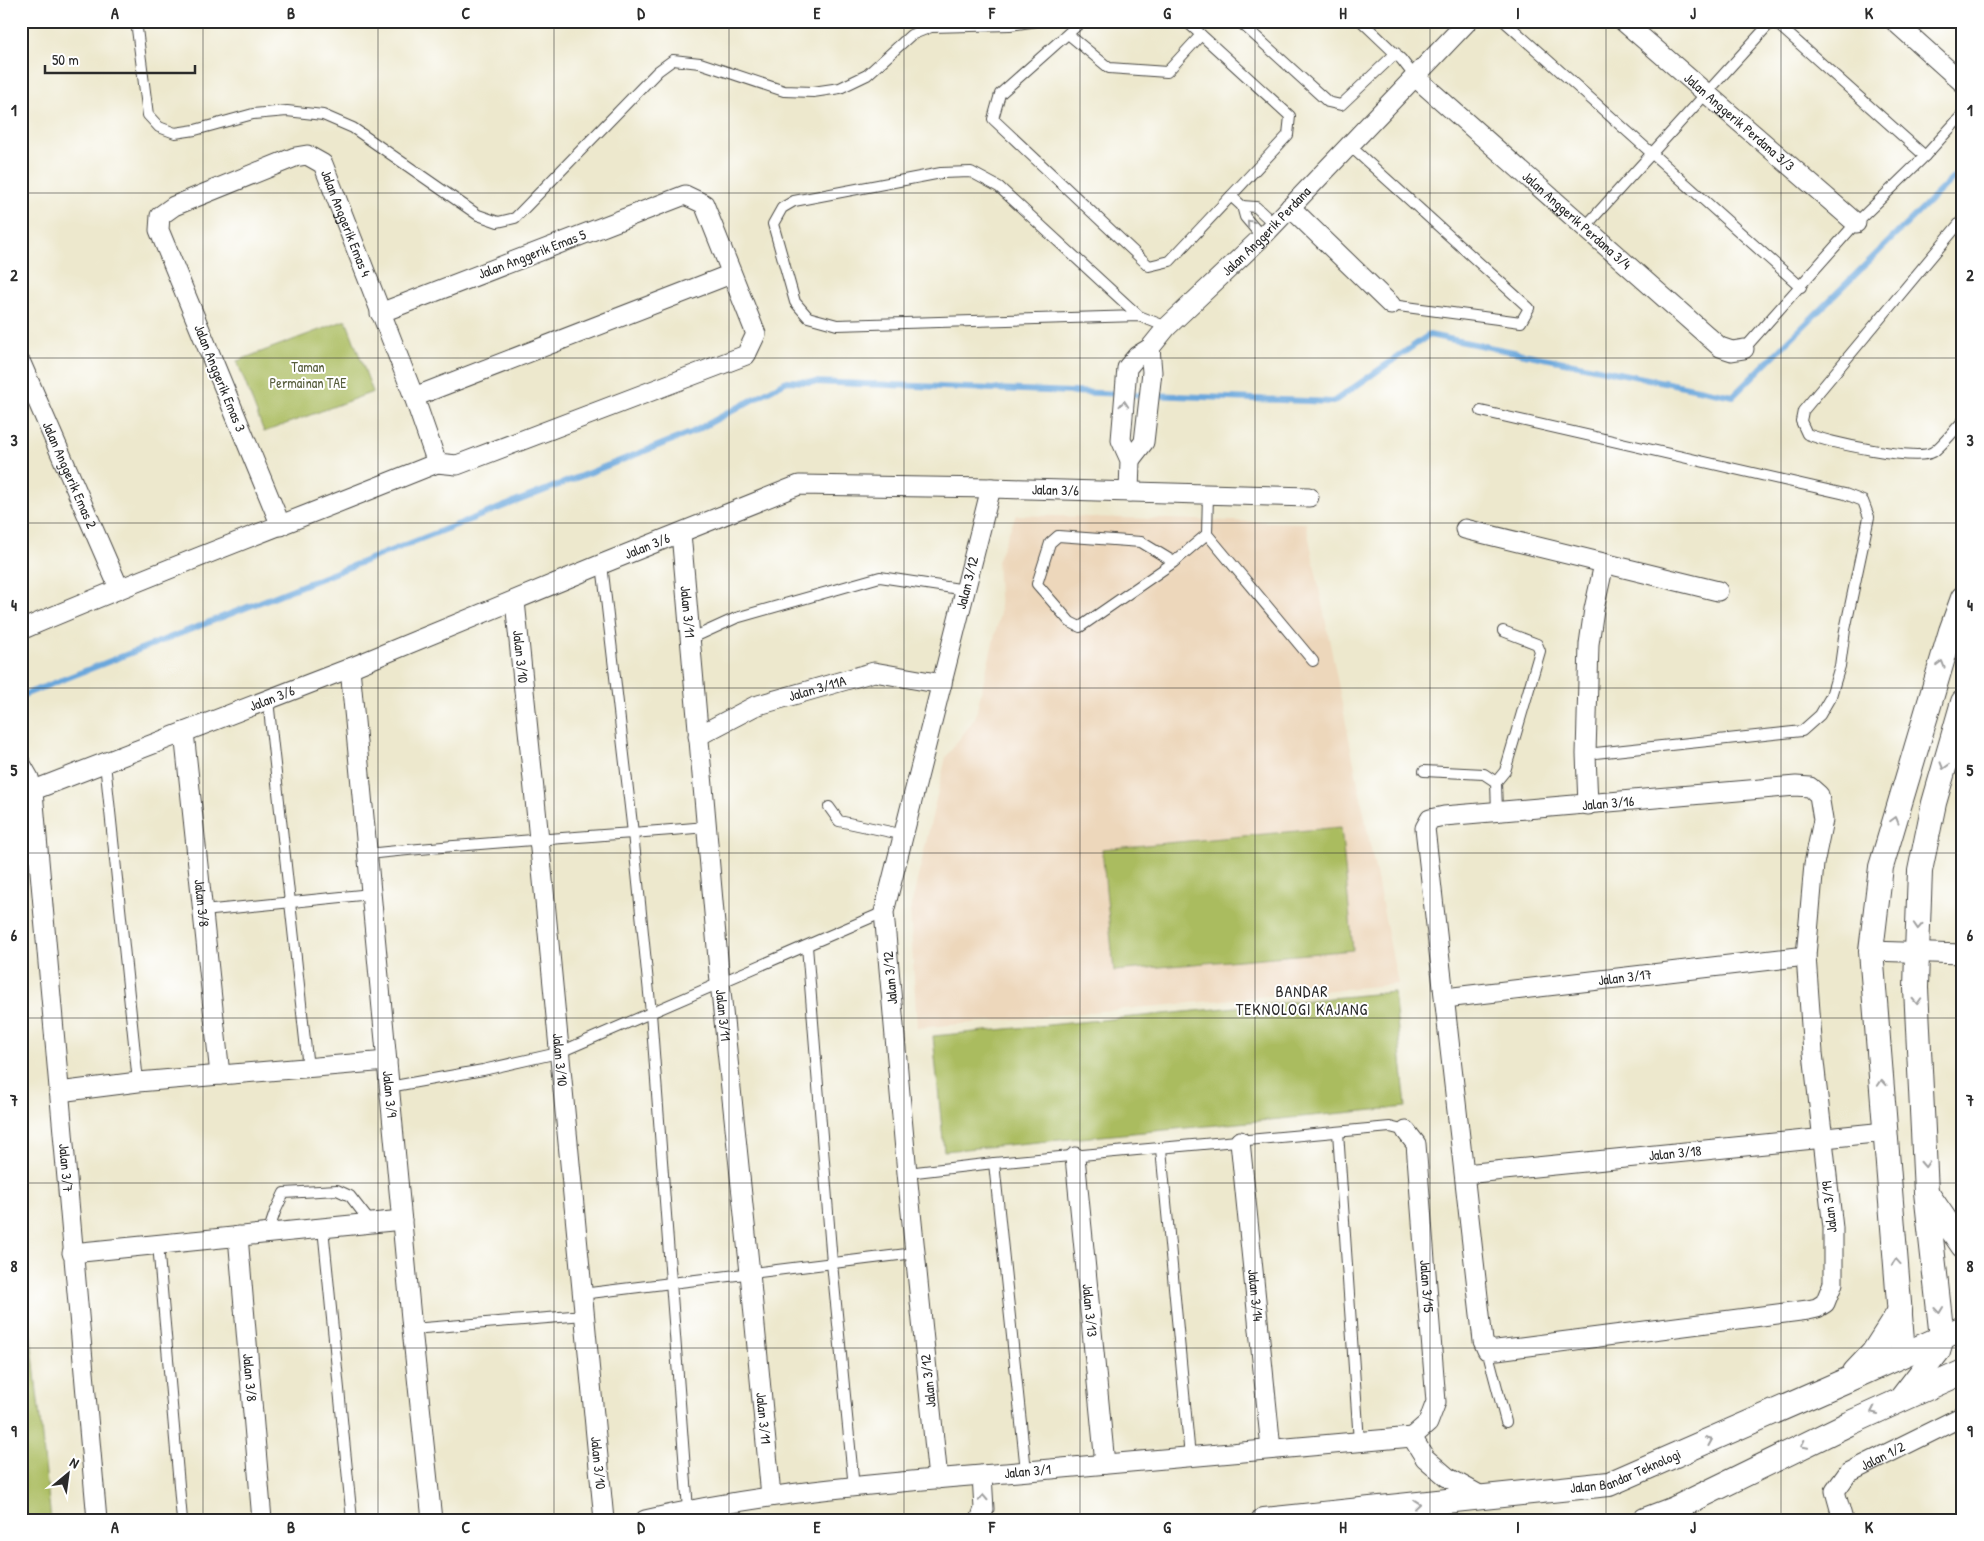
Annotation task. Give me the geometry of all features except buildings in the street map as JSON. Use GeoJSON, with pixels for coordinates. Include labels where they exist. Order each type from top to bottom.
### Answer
{"type":"FeatureCollection","features":[{"type":"Feature","properties":{"kind":"street","name":"Jalan Anggerik Perdana"},"geometry":{"type":"LineString","coordinates":[[1129,492],[1130,460],[1121,440],[1127,368],[1137,356],[1150,348],[1168,327],[1268,230],[1468,21]]}},
{"type":"Feature","properties":{"kind":"street","name":"Jalan Anggerik Perdana 3/3"},"geometry":{"type":"LineString","coordinates":[[1623,21],[1856,223]]}},
{"type":"Feature","properties":{"kind":"street"},"geometry":{"type":"LineString","coordinates":[[1894,21],[1963,83]]}},
{"type":"Feature","properties":{"kind":"street","name":"Jalan Anggerik Perdana 3/4"},"geometry":{"type":"LineString","coordinates":[[1415,77],[1720,347],[1732,351],[1744,350]]}},
{"type":"Feature","properties":{"kind":"street","name":"Jalan Anggerik Emas 4"},"geometry":{"type":"LineString","coordinates":[[159,230],[160,216],[174,206],[295,158],[307,155],[324,164],[414,397],[437,463]]}},
{"type":"Feature","properties":{"kind":"street","name":"Jalan Anggerik Emas 5"},"geometry":{"type":"LineString","coordinates":[[380,312],[685,195],[704,204],[731,274]]}},
{"type":"Feature","properties":{"kind":"street"},"geometry":{"type":"LineString","coordinates":[[1290,207],[1391,305]]}},
{"type":"Feature","properties":{"kind":"street","name":"Jalan Anggerik Emas 3"},"geometry":{"type":"LineString","coordinates":[[159,230],[281,526]]}},
{"type":"Feature","properties":{"kind":"street"},"geometry":{"type":"LineString","coordinates":[[21,630],[119,588],[281,526],[437,463],[457,466],[746,355],[756,334],[731,274],[414,397]]}},
{"type":"Feature","properties":{"kind":"street"},"geometry":{"type":"LineString","coordinates":[[1130,460],[1144,442],[1152,372],[1150,348]]}},
{"type":"Feature","properties":{"kind":"street","name":"Jalan Anggerik Emas 2"},"geometry":{"type":"LineString","coordinates":[[21,363],[119,588]]}},
{"type":"Feature","properties":{"kind":"street","name":"Jalan 3/6"},"geometry":{"type":"LineString","coordinates":[[27,802],[105,763],[350,668],[799,485],[991,488],[1309,497]]}},
{"type":"Feature","properties":{"kind":"street","name":"Jalan 3/12"},"geometry":{"type":"LineString","coordinates":[[938,1479],[907,1173],[884,912],[905,836],[991,488]]}},
{"type":"Feature","properties":{"kind":"street"},"geometry":{"type":"LineString","coordinates":[[1465,529],[1718,591]]}},
{"type":"Feature","properties":{"kind":"street","name":"Jalan 3/11"},"geometry":{"type":"LineString","coordinates":[[681,533],[720,982],[750,1273],[770,1496]]}},
{"type":"Feature","properties":{"kind":"street"},"geometry":{"type":"LineString","coordinates":[[1588,805],[1586,754],[1589,644],[1594,609],[1604,564]]}},
{"type":"Feature","properties":{"kind":"street"},"geometry":{"type":"LineString","coordinates":[[1963,598],[1951,631],[1881,867],[1871,951],[1903,1354],[1917,1360],[1963,1366]]}},
{"type":"Feature","properties":{"kind":"street","name":"Jalan 3/10"},"geometry":{"type":"LineString","coordinates":[[515,601],[540,839],[558,1053],[604,1520]]}},
{"type":"Feature","properties":{"kind":"street","name":"Jalan 3/9"},"geometry":{"type":"LineString","coordinates":[[350,668],[412,1329],[432,1520]]}},
{"type":"Feature","properties":{"kind":"street","name":"Jalan 3/11A"},"geometry":{"type":"LineString","coordinates":[[698,736],[755,706],[874,672],[942,684]]}},
{"type":"Feature","properties":{"kind":"street"},"geometry":{"type":"LineString","coordinates":[[1901,1399],[1952,1333],[1926,1192],[1916,988],[1920,871],[1934,802],[1963,702]]}},
{"type":"Feature","properties":{"kind":"street","name":"Jalan 3/8"},"geometry":{"type":"LineString","coordinates":[[184,732],[220,1075]]}},
{"type":"Feature","properties":{"kind":"street","name":"Jalan 3/7"},"geometry":{"type":"LineString","coordinates":[[23,767],[29,778],[27,802],[59,1092],[97,1520]]}},
{"type":"Feature","properties":{"kind":"street","name":"Jalan 3/16"},"geometry":{"type":"LineString","coordinates":[[1445,998],[1425,828],[1430,819],[1444,816],[1796,786]]}},
{"type":"Feature","properties":{"kind":"street","name":"Jalan 3/19"},"geometry":{"type":"LineString","coordinates":[[1487,1350],[1817,1308],[1825,1302],[1834,1283],[1833,1228],[1813,1053],[1806,956],[1814,864],[1823,820],[1819,796],[1810,787],[1796,786]]}},
{"type":"Feature","properties":{"kind":"street"},"geometry":{"type":"LineString","coordinates":[[1871,951],[1963,956]]}},
{"type":"Feature","properties":{"kind":"street","name":"Jalan 3/17"},"geometry":{"type":"LineString","coordinates":[[1445,998],[1806,956]]}},
{"type":"Feature","properties":{"kind":"street"},"geometry":{"type":"LineString","coordinates":[[1445,998],[1483,1341],[1487,1350]]}},
{"type":"Feature","properties":{"kind":"street"},"geometry":{"type":"LineString","coordinates":[[59,1092],[138,1082],[387,1061]]}},
{"type":"Feature","properties":{"kind":"street","name":"Jalan 3/15"},"geometry":{"type":"LineString","coordinates":[[1406,1131],[1416,1144],[1436,1402],[1428,1423],[1412,1437]]}},
{"type":"Feature","properties":{"kind":"street","name":"Jalan 3/18"},"geometry":{"type":"LineString","coordinates":[[1465,1174],[1885,1132]]}},
{"type":"Feature","properties":{"kind":"street","name":"Jalan 3/14"},"geometry":{"type":"LineString","coordinates":[[1240,1141],[1271,1449]]}},
{"type":"Feature","properties":{"kind":"street","name":"Jalan 3/13"},"geometry":{"type":"LineString","coordinates":[[1075,1157],[1105,1464]]}},
{"type":"Feature","properties":{"kind":"street"},"geometry":{"type":"LineString","coordinates":[[1926,1192],[1963,1246]]}},
{"type":"Feature","properties":{"kind":"street"},"geometry":{"type":"LineString","coordinates":[[72,1253],[402,1220]]}},
{"type":"Feature","properties":{"kind":"street","name":"Jalan 3/8"},"geometry":{"type":"LineString","coordinates":[[238,1236],[262,1520]]}},
{"type":"Feature","properties":{"kind":"street"},"geometry":{"type":"LineString","coordinates":[[1847,1380],[1873,1353],[1900,1311]]}},
{"type":"Feature","properties":{"kind":"street","name":"Jalan Bandar Teknologi"},"geometry":{"type":"LineString","coordinates":[[1264,1520],[1609,1484],[1952,1333]]}},
{"type":"Feature","properties":{"kind":"street"},"geometry":{"type":"LineString","coordinates":[[1645,1520],[1674,1509],[1901,1399],[1963,1372]]}},
{"type":"Feature","properties":{"kind":"street","name":"Jalan 1/2"},"geometry":{"type":"LineString","coordinates":[[1840,1519],[1835,1491],[1848,1473],[1963,1416]]}},
{"type":"Feature","properties":{"kind":"street"},"geometry":{"type":"LineString","coordinates":[[1412,1437],[1425,1458],[1447,1477],[1483,1497]]}},
{"type":"Feature","properties":{"kind":"street","name":"Jalan 3/1"},"geometry":{"type":"LineString","coordinates":[[645,1520],[688,1510],[770,1496],[938,1479],[1412,1437]]}},
{"type":"Feature","properties":{"kind":"street"},"geometry":{"type":"LineString","coordinates":[[980,1520],[984,1509],[982,1475]]}},
{"type":"Feature","properties":{"kind":"lane"},"geometry":{"type":"LineString","coordinates":[[136,21],[148,115],[159,127],[174,133],[195,130],[253,114],[287,111],[323,115],[353,128],[478,215],[498,222],[515,218],[658,71],[673,60],[700,63],[784,91],[813,92],[840,88],[867,75],[911,35],[931,27],[1010,25],[1037,21]]}},
{"type":"Feature","properties":{"kind":"lane"},"geometry":{"type":"LineString","coordinates":[[1082,21],[1000,94],[993,118],[1149,266],[1170,261],[1288,135],[1290,116],[1186,21]]}},
{"type":"Feature","properties":{"kind":"lane"},"geometry":{"type":"LineString","coordinates":[[1239,21],[1328,102],[1341,105],[1396,54]]}},
{"type":"Feature","properties":{"kind":"lane"},"geometry":{"type":"LineString","coordinates":[[1361,21],[1396,54],[1415,77]]}},
{"type":"Feature","properties":{"kind":"lane"},"geometry":{"type":"LineString","coordinates":[[1504,21],[1801,287]]}},
{"type":"Feature","properties":{"kind":"lane"},"geometry":{"type":"LineString","coordinates":[[1584,228],[1773,21],[1925,156]]}},
{"type":"Feature","properties":{"kind":"lane"},"geometry":{"type":"LineString","coordinates":[[1068,34],[1109,68],[1167,72],[1201,35]]}},
{"type":"Feature","properties":{"kind":"lane"},"geometry":{"type":"LineString","coordinates":[[1744,350],[1856,223],[1925,156],[1963,114]]}},
{"type":"Feature","properties":{"kind":"lane"},"geometry":{"type":"LineString","coordinates":[[1349,145],[1529,308],[1521,322],[1391,305]]}},
{"type":"Feature","properties":{"kind":"lane"},"geometry":{"type":"LineString","coordinates":[[1139,316],[837,325],[808,317],[795,302],[773,224],[782,208],[794,201],[942,173],[971,172],[999,187],[1139,316],[1168,327]]}},
{"type":"Feature","properties":{"kind":"lane"},"geometry":{"type":"LineString","coordinates":[[1231,196],[1242,206],[1245,217],[1268,230]]}},
{"type":"Feature","properties":{"kind":"lane"},"geometry":{"type":"LineString","coordinates":[[1242,206],[1256,207],[1268,230]]}},
{"type":"Feature","properties":{"kind":"lane"},"geometry":{"type":"LineString","coordinates":[[1963,219],[1830,376],[1803,411],[1801,421],[1807,434],[1824,441],[1897,453],[1918,454],[1932,452],[1963,421]]}},
{"type":"Feature","properties":{"kind":"lane"},"geometry":{"type":"LineString","coordinates":[[1481,411],[1845,494],[1863,501],[1869,517],[1845,630],[1840,666],[1833,689],[1820,715],[1802,731],[1586,754]]}},
{"type":"Feature","properties":{"kind":"lane"},"geometry":{"type":"LineString","coordinates":[[1208,494],[1207,534],[1313,661]]}},
{"type":"Feature","properties":{"kind":"lane"},"geometry":{"type":"LineString","coordinates":[[1174,562],[1141,542],[1058,536],[1050,543],[1037,584],[1070,622],[1080,627],[1174,562],[1207,534]]}},
{"type":"Feature","properties":{"kind":"lane"},"geometry":{"type":"LineString","coordinates":[[602,564],[633,833],[650,1014],[688,1510]]}},
{"type":"Feature","properties":{"kind":"lane"},"geometry":{"type":"LineString","coordinates":[[690,639],[736,618],[880,577],[966,590]]}},
{"type":"Feature","properties":{"kind":"lane"},"geometry":{"type":"LineString","coordinates":[[1497,812],[1496,782],[1505,771],[1540,651],[1537,644],[1503,630]]}},
{"type":"Feature","properties":{"kind":"lane"},"geometry":{"type":"LineString","coordinates":[[268,700],[308,1068]]}},
{"type":"Feature","properties":{"kind":"lane"},"geometry":{"type":"LineString","coordinates":[[105,763],[138,1082]]}},
{"type":"Feature","properties":{"kind":"lane"},"geometry":{"type":"LineString","coordinates":[[1424,771],[1484,774],[1496,782]]}},
{"type":"Feature","properties":{"kind":"lane"},"geometry":{"type":"LineString","coordinates":[[830,807],[839,821],[905,836]]}},
{"type":"Feature","properties":{"kind":"lane"},"geometry":{"type":"LineString","coordinates":[[368,854],[457,844],[706,827]]}},
{"type":"Feature","properties":{"kind":"lane"},"geometry":{"type":"LineString","coordinates":[[203,911],[371,894]]}},
{"type":"Feature","properties":{"kind":"lane"},"geometry":{"type":"LineString","coordinates":[[389,1087],[483,1070],[558,1053],[884,912]]}},
{"type":"Feature","properties":{"kind":"lane"},"geometry":{"type":"LineString","coordinates":[[807,946],[832,1263],[854,1488]]}},
{"type":"Feature","properties":{"kind":"lane"},"geometry":{"type":"LineString","coordinates":[[907,1173],[994,1163],[1390,1127],[1406,1131]]}},
{"type":"Feature","properties":{"kind":"lane"},"geometry":{"type":"LineString","coordinates":[[1338,1132],[1359,1442]]}},
{"type":"Feature","properties":{"kind":"lane"},"geometry":{"type":"LineString","coordinates":[[1161,1149],[1190,1456]]}},
{"type":"Feature","properties":{"kind":"lane"},"geometry":{"type":"LineString","coordinates":[[994,1163],[1026,1471]]}},
{"type":"Feature","properties":{"kind":"lane"},"geometry":{"type":"LineString","coordinates":[[268,1233],[284,1194],[337,1190],[350,1196],[371,1223]]}},
{"type":"Feature","properties":{"kind":"lane"},"geometry":{"type":"LineString","coordinates":[[323,1228],[352,1520]]}},
{"type":"Feature","properties":{"kind":"lane"},"geometry":{"type":"LineString","coordinates":[[158,1244],[182,1520]]}},
{"type":"Feature","properties":{"kind":"lane"},"geometry":{"type":"LineString","coordinates":[[582,1294],[915,1253]]}},
{"type":"Feature","properties":{"kind":"lane"},"geometry":{"type":"LineString","coordinates":[[412,1329],[584,1315]]}},
{"type":"Feature","properties":{"kind":"lane"},"geometry":{"type":"LineString","coordinates":[[1487,1350],[1506,1422]]}},
{"type":"Feature","properties":{"kind":"shaded area"},"geometry":{"type":"Polygon","coordinates":[[[1016,515],[1306,523],[1398,984],[917,1028],[910,911],[946,757],[975,718],[1000,613],[997,561],[1016,515]]]}},
{"type":"Feature","properties":{"kind":"green space","name":"Taman Permainan TAE"},"geometry":{"type":"Polygon","coordinates":[[[346,320],[373,392],[264,432],[237,361],[346,320]]]}},
{"type":"Feature","properties":{"kind":"green space"},"geometry":{"type":"Polygon","coordinates":[[[1341,827],[1353,950],[1114,971],[1102,849],[1341,827]]]}},
{"type":"Feature","properties":{"kind":"green space"},"geometry":{"type":"Polygon","coordinates":[[[1394,992],[1406,1107],[944,1151],[933,1036],[1394,992]]]}},
{"type":"Feature","properties":{"kind":"green space"},"geometry":{"type":"Polygon","coordinates":[[[21,1245],[51,1520],[21,1520],[21,1245]]]}},
{"type":"Feature","properties":{"kind":"waterway"},"geometry":{"type":"LineString","coordinates":[[21,696],[693,432],[787,381],[1333,402],[1429,335],[1733,396],[1963,168]]}},
{"type":"Feature","properties":{"kind":"district","name":"BANDAR TEKNOLOGI KAJANG"},"geometry":{"type":"Point","coordinates":[1302,1000]}}]}
